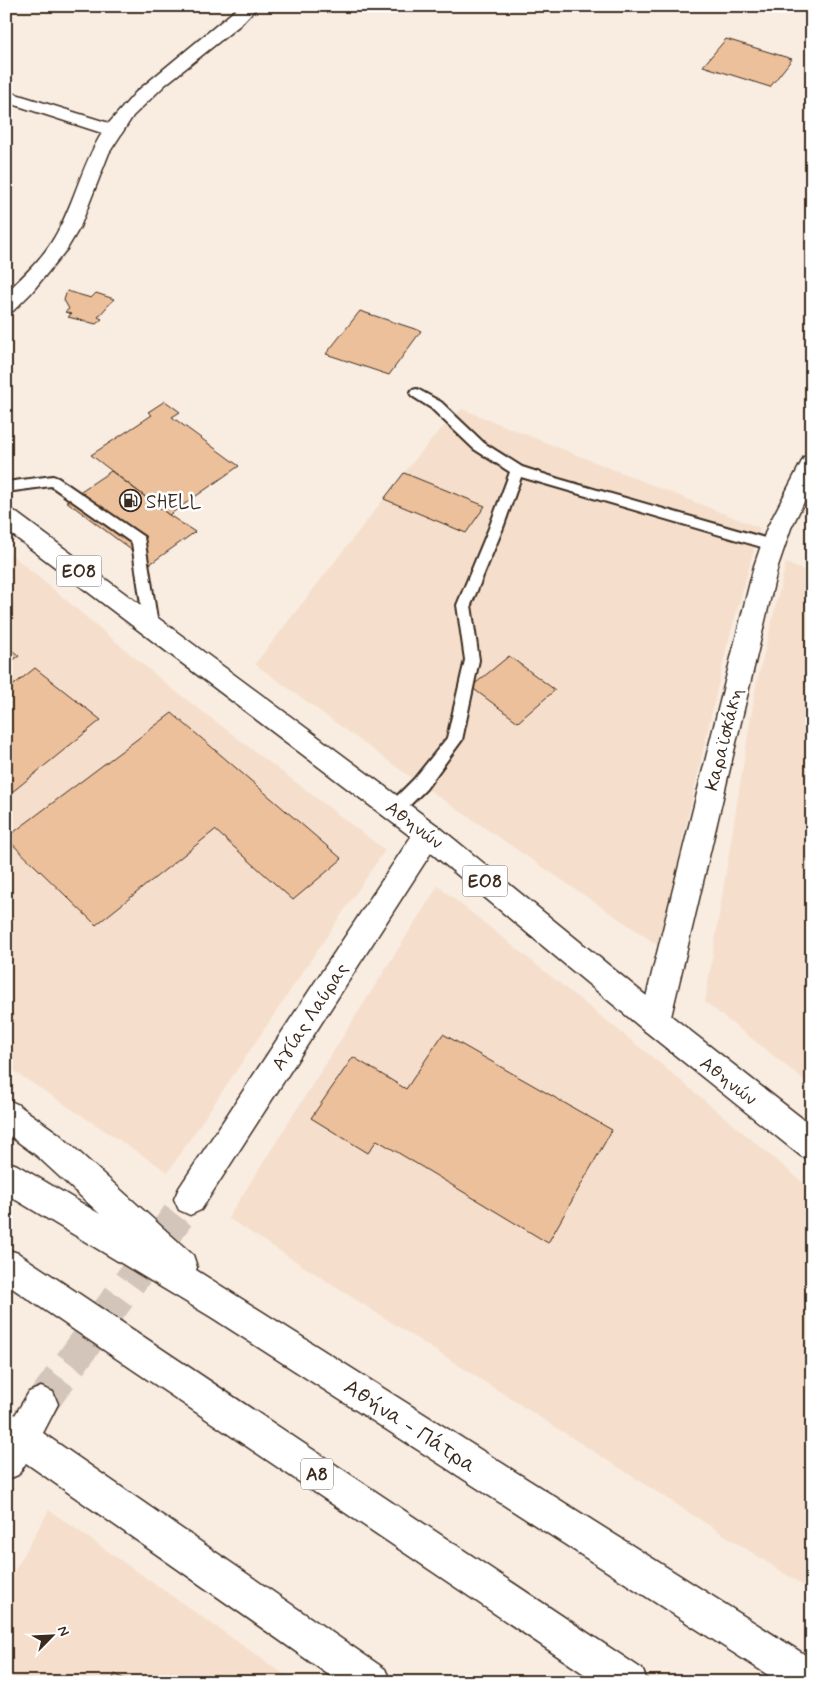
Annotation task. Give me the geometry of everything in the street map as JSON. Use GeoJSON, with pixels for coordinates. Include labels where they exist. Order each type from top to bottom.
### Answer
{"type":"FeatureCollection","features":[{"type":"Feature","properties":{"kind":"main road"},"geometry":{"type":"LineString","coordinates":[[6,306],[50,258],[65,237],[99,155],[112,130],[148,92],[250,6]]}},
{"type":"Feature","properties":{"kind":"main road"},"geometry":{"type":"LineString","coordinates":[[6,96],[112,130]]}},
{"type":"Feature","properties":{"kind":"main road","name":"Καραϊσκάκη"},"geometry":{"type":"LineString","coordinates":[[655,1021],[772,545],[812,463]]}},
{"type":"Feature","properties":{"kind":"main road","name":"Αθηνών"},"geometry":{"type":"LineString","coordinates":[[6,517],[428,834],[655,1021],[812,1145]]}},
{"type":"Feature","properties":{"kind":"main road","name":"Αγίας Λαύρας"},"geometry":{"type":"LineString","coordinates":[[190,1198],[428,834]]}},
{"type":"Feature","properties":{"kind":"main road"},"geometry":{"type":"LineString","coordinates":[[6,1114],[48,1145],[223,1306]]}},
{"type":"Feature","properties":{"kind":"main road","name":"Αθήνα - Πάτρα"},"geometry":{"type":"LineString","coordinates":[[6,1176],[223,1306],[812,1681]]}},
{"type":"Feature","properties":{"kind":"main road","name":"Α8"},"geometry":{"type":"LineString","coordinates":[[6,1265],[629,1682]]}},
{"type":"Feature","properties":{"kind":"main road"},"geometry":{"type":"LineString","coordinates":[[41,1404],[11,1443],[372,1682]]}},
{"type":"Feature","properties":{"kind":"lane"},"geometry":{"type":"LineString","coordinates":[[417,393],[436,405],[479,446],[517,470],[555,484],[772,545]]}},
{"type":"Feature","properties":{"kind":"lane"},"geometry":{"type":"LineString","coordinates":[[395,809],[420,784],[454,740],[472,660],[464,606],[517,470]]}},
{"type":"Feature","properties":{"kind":"lane"},"geometry":{"type":"LineString","coordinates":[[6,487],[53,481],[139,541],[151,626]]}},
{"type":"Feature","properties":{"kind":"shaded area"},"geometry":{"type":"Polygon","coordinates":[[[462,409],[760,528],[726,650],[659,946],[420,784],[255,664],[404,473],[438,432],[462,409]]]}},
{"type":"Feature","properties":{"kind":"shaded area"},"geometry":{"type":"Polygon","coordinates":[[[6,550],[170,687],[385,850],[168,1172],[6,1066],[6,550]]]}},
{"type":"Feature","properties":{"kind":"shaded area"},"geometry":{"type":"Polygon","coordinates":[[[786,563],[812,574],[812,1086],[705,1002],[756,686],[786,563]]]}},
{"type":"Feature","properties":{"kind":"shaded area"},"geometry":{"type":"Polygon","coordinates":[[[438,886],[662,1065],[812,1190],[812,1591],[228,1218],[438,886]]]}},
{"type":"Feature","properties":{"kind":"shaded area"},"geometry":{"type":"Polygon","coordinates":[[[49,1510],[295,1682],[6,1682],[6,1586],[49,1510]]]}},
{"type":"Feature","properties":{"kind":"building"},"geometry":{"type":"Polygon","coordinates":[[[726,39],[792,59],[770,87],[703,66],[726,39]]]}},
{"type":"Feature","properties":{"kind":"building"},"geometry":{"type":"Polygon","coordinates":[[[67,291],[91,298],[96,293],[114,299],[98,317],[102,319],[96,324],[68,317],[71,314],[65,312],[69,309],[64,300],[67,291]]]}},
{"type":"Feature","properties":{"kind":"building"},"geometry":{"type":"Polygon","coordinates":[[[360,311],[421,331],[389,375],[326,354],[360,311]]]}},
{"type":"Feature","properties":{"kind":"building"},"geometry":{"type":"Polygon","coordinates":[[[165,401],[180,412],[172,417],[239,466],[169,515],[91,455],[152,415],[148,412],[165,401]]]}},
{"type":"Feature","properties":{"kind":"building"},"geometry":{"type":"Polygon","coordinates":[[[111,471],[169,515],[195,532],[150,564],[66,501],[111,471]]]}},
{"type":"Feature","properties":{"kind":"building"},"geometry":{"type":"Polygon","coordinates":[[[404,473],[485,506],[466,533],[384,499],[404,473]]]}},
{"type":"Feature","properties":{"kind":"building"},"geometry":{"type":"Polygon","coordinates":[[[6,645],[19,656],[6,665],[6,645]]]}},
{"type":"Feature","properties":{"kind":"building"},"geometry":{"type":"Polygon","coordinates":[[[509,656],[555,690],[518,722],[471,687],[509,656]]]}},
{"type":"Feature","properties":{"kind":"building"},"geometry":{"type":"Polygon","coordinates":[[[35,668],[101,720],[6,797],[6,691],[35,668]]]}},
{"type":"Feature","properties":{"kind":"building"},"geometry":{"type":"Polygon","coordinates":[[[172,713],[342,859],[293,900],[215,830],[96,925],[6,838],[172,713]]]}},
{"type":"Feature","properties":{"kind":"building"},"geometry":{"type":"Polygon","coordinates":[[[443,1034],[612,1130],[548,1243],[377,1140],[368,1153],[311,1118],[353,1057],[406,1089],[443,1034]]]}},
{"type":"Feature","properties":{"kind":"building"},"geometry":{"type":"Polygon","coordinates":[[[115,1674],[130,1682],[111,1682],[115,1674]]]}},
{"type":"Feature","properties":{"kind":"tunnel"},"geometry":{"type":"LineString","coordinates":[[41,1404],[190,1199]]}},
{"type":"Feature","properties":{"kind":"place","name":"SHELL"},"geometry":{"type":"Point","coordinates":[130,501]}}]}
